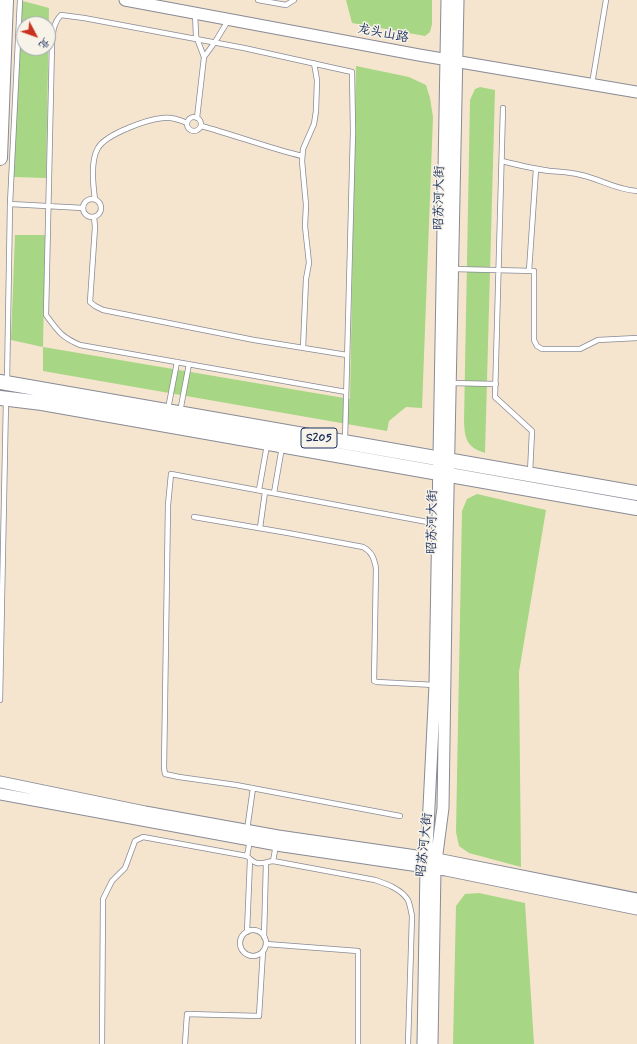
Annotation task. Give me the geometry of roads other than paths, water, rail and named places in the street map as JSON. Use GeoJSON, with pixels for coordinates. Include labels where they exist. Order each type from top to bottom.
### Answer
{"type":"FeatureCollection","features":[{"type":"Feature","properties":{"kind":"main road"},"geometry":{"type":"LineString","coordinates":[[0,158],[6,0]]}},
{"type":"Feature","properties":{"kind":"main road","name":"S205"},"geometry":{"type":"LineString","coordinates":[[3,383],[345,442],[443,466],[637,508]]}},
{"type":"Feature","properties":{"kind":"main road","name":"S205"},"geometry":{"type":"LineString","coordinates":[[3,398],[42,403],[282,445],[443,466],[530,474],[637,493]]}},
{"type":"Feature","properties":{"kind":"street","name":"龙头山路"},"geometry":{"type":"LineString","coordinates":[[125,0],[451,60],[637,92]]}},
{"type":"Feature","properties":{"kind":"street","name":"昭苏河大街"},"geometry":{"type":"LineString","coordinates":[[423,1044],[431,863],[438,524],[450,383],[453,269],[451,60],[447,0]]}},
{"type":"Feature","properties":{"kind":"street","name":"昭苏河大街"},"geometry":{"type":"LineString","coordinates":[[432,1044],[431,863],[443,808],[443,466],[451,60],[458,0]]}},
{"type":"Feature","properties":{"kind":"street"},"geometry":{"type":"LineString","coordinates":[[0,782],[277,840],[431,863],[637,899]]}},
{"type":"Feature","properties":{"kind":"street"},"geometry":{"type":"LineString","coordinates":[[0,794],[249,834]]}},
{"type":"Feature","properties":{"kind":"street"},"geometry":{"type":"LineString","coordinates":[[431,863],[637,909]]}},
{"type":"Feature","properties":{"kind":"lane"},"geometry":{"type":"LineString","coordinates":[[0,700],[3,383],[20,0]]}},
{"type":"Feature","properties":{"kind":"lane"},"geometry":{"type":"LineString","coordinates":[[258,0],[286,5],[294,0]]}},
{"type":"Feature","properties":{"kind":"lane"},"geometry":{"type":"LineString","coordinates":[[592,84],[606,0]]}},
{"type":"Feature","properties":{"kind":"lane"},"geometry":{"type":"LineString","coordinates":[[187,123],[190,130],[194,132],[198,131],[201,126],[200,120],[197,118],[204,57],[197,39],[195,13]]}},
{"type":"Feature","properties":{"kind":"lane"},"geometry":{"type":"LineString","coordinates":[[345,442],[353,131],[352,72],[215,42],[61,15],[57,19],[53,29],[52,43],[46,315],[59,333],[68,340],[80,345],[346,392]]}},
{"type":"Feature","properties":{"kind":"lane"},"geometry":{"type":"LineString","coordinates":[[204,57],[215,42],[228,19]]}},
{"type":"Feature","properties":{"kind":"lane"},"geometry":{"type":"LineString","coordinates":[[304,348],[306,279],[309,263],[302,156],[303,149],[314,124],[316,111],[316,80],[314,63]]}},
{"type":"Feature","properties":{"kind":"lane"},"geometry":{"type":"LineString","coordinates":[[503,108],[495,397],[532,431],[530,474]]}},
{"type":"Feature","properties":{"kind":"lane"},"geometry":{"type":"LineString","coordinates":[[95,200],[93,183],[94,157],[98,148],[103,142],[132,126],[150,120],[165,117],[187,123]]}},
{"type":"Feature","properties":{"kind":"lane"},"geometry":{"type":"LineString","coordinates":[[187,123],[189,119],[193,117],[197,118]]}},
{"type":"Feature","properties":{"kind":"lane"},"geometry":{"type":"LineString","coordinates":[[201,126],[226,132],[272,149],[302,156]]}},
{"type":"Feature","properties":{"kind":"lane"},"geometry":{"type":"LineString","coordinates":[[502,161],[536,169],[583,175],[616,187],[637,191]]}},
{"type":"Feature","properties":{"kind":"lane"},"geometry":{"type":"LineString","coordinates":[[529,271],[536,169]]}},
{"type":"Feature","properties":{"kind":"lane"},"geometry":{"type":"LineString","coordinates":[[87,200],[95,200],[99,202],[101,208],[99,214],[94,217],[88,216],[83,212],[83,208],[83,205],[87,200]]}},
{"type":"Feature","properties":{"kind":"lane"},"geometry":{"type":"LineString","coordinates":[[10,204],[83,208]]}},
{"type":"Feature","properties":{"kind":"lane"},"geometry":{"type":"LineString","coordinates":[[94,217],[90,302],[95,306],[103,310],[224,334],[347,355]]}},
{"type":"Feature","properties":{"kind":"lane"},"geometry":{"type":"LineString","coordinates":[[453,269],[534,271],[534,340],[537,346],[542,349],[580,349],[598,340],[637,338]]}},
{"type":"Feature","properties":{"kind":"lane"},"geometry":{"type":"LineString","coordinates":[[174,412],[177,362]]}},
{"type":"Feature","properties":{"kind":"lane"},"geometry":{"type":"LineString","coordinates":[[174,412],[189,364]]}},
{"type":"Feature","properties":{"kind":"lane"},"geometry":{"type":"LineString","coordinates":[[450,383],[496,384]]}},
{"type":"Feature","properties":{"kind":"lane"},"geometry":{"type":"LineString","coordinates":[[259,490],[268,442]]}},
{"type":"Feature","properties":{"kind":"lane"},"geometry":{"type":"LineString","coordinates":[[274,493],[282,445]]}},
{"type":"Feature","properties":{"kind":"lane"},"geometry":{"type":"LineString","coordinates":[[400,816],[254,788],[165,774],[168,505],[171,474],[438,524]]}},
{"type":"Feature","properties":{"kind":"lane"},"geometry":{"type":"LineString","coordinates":[[260,528],[265,492]]}},
{"type":"Feature","properties":{"kind":"lane"},"geometry":{"type":"LineString","coordinates":[[194,517],[363,547],[368,550],[374,558],[376,568],[374,681],[435,685]]}},
{"type":"Feature","properties":{"kind":"lane"},"geometry":{"type":"LineString","coordinates":[[247,932],[249,834],[254,788]]}},
{"type":"Feature","properties":{"kind":"lane"},"geometry":{"type":"LineString","coordinates":[[102,1044],[103,899],[112,881],[125,868],[135,841],[143,838],[248,858],[257,864],[266,863],[273,860],[386,884],[397,889],[408,900],[412,916],[408,1044]]}},
{"type":"Feature","properties":{"kind":"lane"},"geometry":{"type":"LineString","coordinates":[[273,860],[277,840]]}},
{"type":"Feature","properties":{"kind":"lane"},"geometry":{"type":"LineString","coordinates":[[185,1044],[187,1014],[259,1016],[263,951],[266,944],[264,937],[266,863]]}},
{"type":"Feature","properties":{"kind":"lane"},"geometry":{"type":"LineString","coordinates":[[263,951],[256,956],[248,955],[242,950],[240,942],[241,938],[247,932],[255,930],[264,937]]}},
{"type":"Feature","properties":{"kind":"lane"},"geometry":{"type":"LineString","coordinates":[[266,944],[358,951],[358,1044]]}}]}
